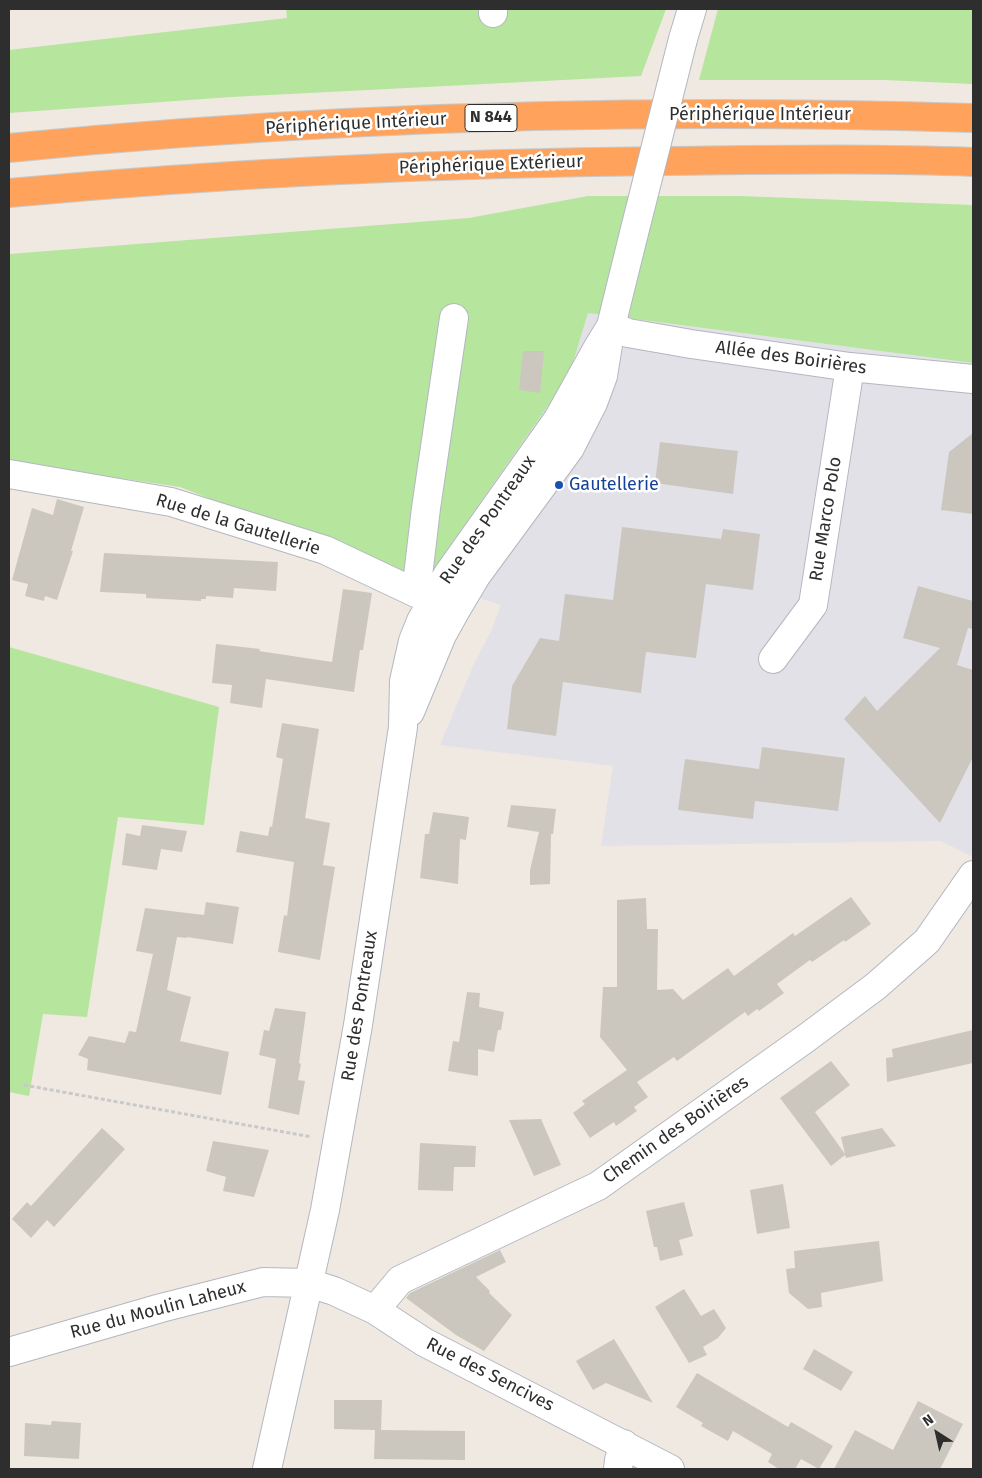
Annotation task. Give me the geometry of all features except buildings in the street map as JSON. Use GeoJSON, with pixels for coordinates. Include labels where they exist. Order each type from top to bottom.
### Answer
{"type":"FeatureCollection","features":[{"type":"Feature","properties":{"kind":"highway","name":"Périphérique Intérieur"},"geometry":{"type":"LineString","coordinates":[[9,148],[337,124],[545,116],[797,114],[973,118]]}},
{"type":"Feature","properties":{"kind":"highway","name":"Périphérique Extérieur"},"geometry":{"type":"LineString","coordinates":[[9,193],[83,186],[302,172],[528,163],[736,160],[973,162]]}},
{"type":"Feature","properties":{"kind":"street","name":"Rue des Pontreaux"},"geometry":{"type":"LineString","coordinates":[[267,1469],[325,1210],[358,1025],[403,727],[442,634],[435,600],[448,574],[554,427],[611,326],[692,9]]}},
{"type":"Feature","properties":{"kind":"street"},"geometry":{"type":"LineString","coordinates":[[435,600],[426,508],[454,318]]}},
{"type":"Feature","properties":{"kind":"street","name":"Allée des Boirières"},"geometry":{"type":"LineString","coordinates":[[611,326],[628,333],[665,340],[850,367],[973,379]]}},
{"type":"Feature","properties":{"kind":"street","name":"Rue Marco Polo"},"geometry":{"type":"LineString","coordinates":[[773,659],[813,605],[850,367]]}},
{"type":"Feature","properties":{"kind":"street","name":"Rue de la Gautellerie"},"geometry":{"type":"LineString","coordinates":[[9,474],[171,502],[325,550],[435,600]]}},
{"type":"Feature","properties":{"kind":"street","name":"Chemin des Boirières"},"geometry":{"type":"LineString","coordinates":[[376,1310],[400,1280],[598,1186],[798,1044],[876,986],[927,941],[962,906],[973,875]]}},
{"type":"Feature","properties":{"kind":"street","name":"Rue du Moulin Laheux"},"geometry":{"type":"LineString","coordinates":[[9,1352],[161,1308],[263,1282],[309,1283]]}},
{"type":"Feature","properties":{"kind":"street","name":"Rue des Sencives"},"geometry":{"type":"LineString","coordinates":[[309,1283],[334,1291],[376,1310],[424,1342],[621,1457],[670,1469]]}},
{"type":"Feature","properties":{"kind":"path"},"geometry":{"type":"LineString","coordinates":[[24,1085],[337,1141]]}},
{"type":"Feature","properties":{"kind":"shaded area"},"geometry":{"type":"Polygon","coordinates":[[[588,313],[973,363],[973,857],[941,841],[601,846],[613,766],[440,745],[501,605],[425,581],[569,376],[588,313]]]}},
{"type":"Feature","properties":{"kind":"green space"},"geometry":{"type":"Polygon","coordinates":[[[286,9],[666,9],[641,76],[231,97],[9,113],[9,50],[287,18],[286,9]]]}},
{"type":"Feature","properties":{"kind":"green space"},"geometry":{"type":"Polygon","coordinates":[[[718,9],[973,9],[973,84],[884,80],[699,80],[718,9]]]}},
{"type":"Feature","properties":{"kind":"green space"},"geometry":{"type":"Polygon","coordinates":[[[588,196],[740,196],[973,205],[973,363],[588,313],[569,376],[425,581],[180,487],[22,464],[9,460],[9,254],[469,218],[588,196]]]}},
{"type":"Feature","properties":{"kind":"green space"},"geometry":{"type":"Polygon","coordinates":[[[9,647],[219,707],[204,825],[118,817],[87,1017],[43,1014],[29,1096],[9,1092],[9,647]]]}},
{"type":"Feature","properties":{"kind":"place","name":"Gautellerie"},"geometry":{"type":"Point","coordinates":[559,485]}}]}
